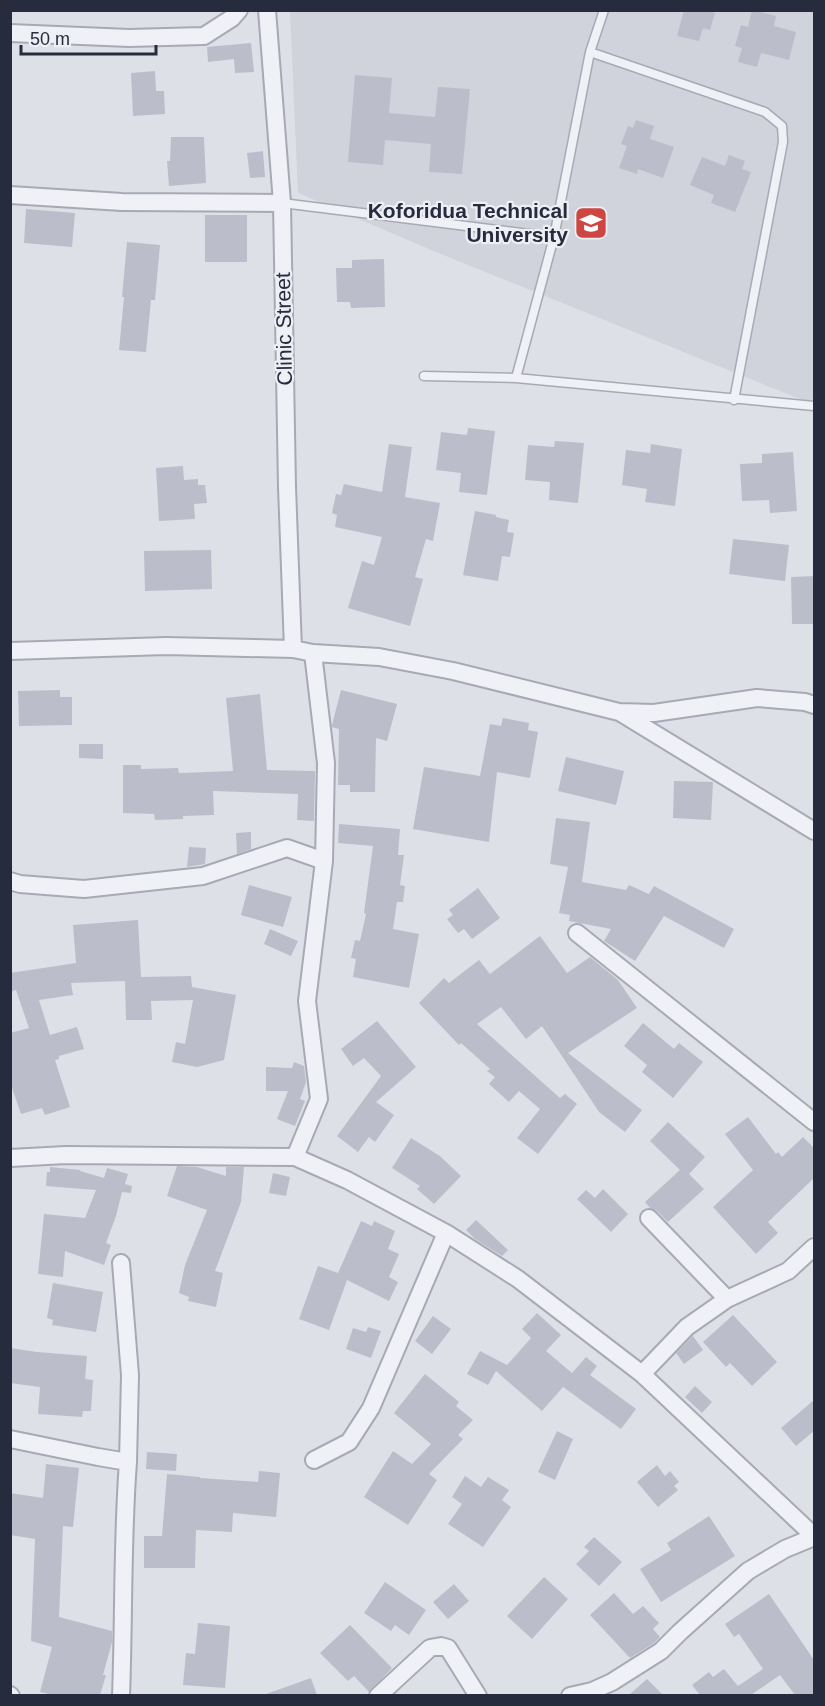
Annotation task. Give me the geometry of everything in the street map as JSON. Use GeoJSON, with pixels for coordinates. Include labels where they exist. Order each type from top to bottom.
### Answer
{"type":"FeatureCollection","features":[{"type":"Feature","properties":{"kind":"street"},"geometry":{"type":"LineString","coordinates":[[10,33],[129,38],[204,36],[232,18],[239,10]]}},
{"type":"Feature","properties":{"kind":"street","name":"Clinic Street"},"geometry":{"type":"LineString","coordinates":[[267,10],[282,203],[287,487],[293,649]]}},
{"type":"Feature","properties":{"kind":"street"},"geometry":{"type":"LineString","coordinates":[[10,195],[122,202],[282,203]]}},
{"type":"Feature","properties":{"kind":"street"},"geometry":{"type":"LineString","coordinates":[[10,651],[166,646],[293,649],[314,653],[379,657],[453,670],[619,712],[654,713],[757,698],[805,702],[814,705]]}},
{"type":"Feature","properties":{"kind":"street"},"geometry":{"type":"LineString","coordinates":[[295,1157],[320,1099],[307,1001],[324,861],[326,763],[314,653]]}},
{"type":"Feature","properties":{"kind":"street"},"geometry":{"type":"LineString","coordinates":[[619,712],[814,831]]}},
{"type":"Feature","properties":{"kind":"street"},"geometry":{"type":"LineString","coordinates":[[10,881],[20,884],[84,889],[203,876],[287,848],[324,861]]}},
{"type":"Feature","properties":{"kind":"street"},"geometry":{"type":"LineString","coordinates":[[577,933],[814,1122]]}},
{"type":"Feature","properties":{"kind":"street"},"geometry":{"type":"LineString","coordinates":[[10,1158],[66,1155],[295,1157],[347,1180],[446,1233],[518,1280],[642,1374],[814,1536],[785,1549],[748,1571],[661,1651],[612,1682],[592,1691],[570,1695]]}},
{"type":"Feature","properties":{"kind":"street"},"geometry":{"type":"LineString","coordinates":[[649,1218],[727,1299]]}},
{"type":"Feature","properties":{"kind":"street"},"geometry":{"type":"LineString","coordinates":[[314,1461],[349,1442],[371,1408],[446,1233]]}},
{"type":"Feature","properties":{"kind":"street"},"geometry":{"type":"LineString","coordinates":[[642,1374],[687,1327],[727,1299],[788,1271],[814,1247]]}},
{"type":"Feature","properties":{"kind":"street"},"geometry":{"type":"LineString","coordinates":[[121,1263],[130,1376],[128,1462],[124,1510],[122,1695]]}},
{"type":"Feature","properties":{"kind":"street"},"geometry":{"type":"LineString","coordinates":[[10,1439],[128,1462]]}},
{"type":"Feature","properties":{"kind":"street"},"geometry":{"type":"LineString","coordinates":[[378,1695],[430,1648],[441,1646],[448,1648],[478,1695]]}},
{"type":"Feature","properties":{"kind":"lane"},"geometry":{"type":"LineString","coordinates":[[516,378],[554,237],[590,52],[604,10]]}},
{"type":"Feature","properties":{"kind":"lane"},"geometry":{"type":"LineString","coordinates":[[590,52],[765,112],[782,126],[783,142],[734,400]]}},
{"type":"Feature","properties":{"kind":"lane"},"geometry":{"type":"LineString","coordinates":[[282,203],[554,237]]}},
{"type":"Feature","properties":{"kind":"lane"},"geometry":{"type":"LineString","coordinates":[[424,376],[516,378],[814,406]]}},
{"type":"Feature","properties":{"kind":"shaded area","name":"Koforidua Technical University"},"geometry":{"type":"Polygon","coordinates":[[[290,11],[814,11],[814,399],[805,401],[436,252],[298,193],[290,11]]]}},
{"type":"Feature","properties":{"kind":"building"},"geometry":{"type":"Polygon","coordinates":[[[684,10],[706,10],[715,13],[710,30],[703,28],[699,41],[677,36],[684,10]]]}},
{"type":"Feature","properties":{"kind":"building"},"geometry":{"type":"Polygon","coordinates":[[[752,10],[776,16],[774,26],[796,32],[789,60],[761,53],[757,67],[738,62],[742,48],[735,46],[741,25],[748,27],[752,10]]]}},
{"type":"Feature","properties":{"kind":"building"},"geometry":{"type":"Polygon","coordinates":[[[251,43],[254,72],[235,73],[234,59],[208,62],[207,47],[251,43]]]}},
{"type":"Feature","properties":{"kind":"building"},"geometry":{"type":"Polygon","coordinates":[[[155,71],[156,91],[164,91],[165,114],[133,116],[131,73],[155,71]]]}},
{"type":"Feature","properties":{"kind":"building"},"geometry":{"type":"Polygon","coordinates":[[[355,75],[392,78],[389,113],[435,117],[438,87],[470,89],[462,174],[429,172],[431,144],[385,140],[383,165],[348,162],[355,75]]]}},
{"type":"Feature","properties":{"kind":"building"},"geometry":{"type":"Polygon","coordinates":[[[636,120],[654,126],[650,139],[674,147],[663,178],[638,169],[637,174],[619,168],[627,146],[621,144],[628,126],[633,128],[636,120]]]}},
{"type":"Feature","properties":{"kind":"building"},"geometry":{"type":"Polygon","coordinates":[[[171,137],[204,137],[206,183],[169,186],[167,161],[170,161],[171,137]]]}},
{"type":"Feature","properties":{"kind":"building"},"geometry":{"type":"Polygon","coordinates":[[[263,151],[265,177],[250,178],[247,153],[263,151]]]}},
{"type":"Feature","properties":{"kind":"building"},"geometry":{"type":"Polygon","coordinates":[[[729,155],[745,161],[742,169],[751,172],[735,212],[711,203],[714,195],[690,185],[702,157],[725,166],[729,155]]]}},
{"type":"Feature","properties":{"kind":"building"},"geometry":{"type":"Polygon","coordinates":[[[26,209],[75,213],[72,247],[24,243],[26,209]]]}},
{"type":"Feature","properties":{"kind":"building"},"geometry":{"type":"Polygon","coordinates":[[[205,215],[247,215],[247,262],[205,262],[205,215]]]}},
{"type":"Feature","properties":{"kind":"building"},"geometry":{"type":"Polygon","coordinates":[[[127,242],[160,245],[155,300],[151,300],[146,352],[119,350],[127,242]]]}},
{"type":"Feature","properties":{"kind":"building"},"geometry":{"type":"Polygon","coordinates":[[[384,259],[385,307],[351,308],[350,302],[337,302],[336,268],[352,268],[352,260],[384,259]]]}},
{"type":"Feature","properties":{"kind":"building"},"geometry":{"type":"Polygon","coordinates":[[[468,428],[495,431],[487,495],[459,492],[461,473],[436,470],[441,432],[467,435],[468,428]]]}},
{"type":"Feature","properties":{"kind":"building"},"geometry":{"type":"Polygon","coordinates":[[[555,441],[584,443],[578,503],[549,500],[550,482],[525,480],[528,445],[554,447],[555,441]]]}},
{"type":"Feature","properties":{"kind":"building"},"geometry":{"type":"Polygon","coordinates":[[[389,444],[412,447],[405,497],[440,503],[433,541],[426,539],[415,577],[423,579],[410,626],[348,608],[362,561],[374,565],[382,537],[335,527],[337,515],[332,513],[336,494],[341,495],[344,484],[382,492],[389,444]]]}},
{"type":"Feature","properties":{"kind":"building"},"geometry":{"type":"Polygon","coordinates":[[[651,444],[682,449],[675,506],[645,502],[647,489],[622,485],[626,450],[650,453],[651,444]]]}},
{"type":"Feature","properties":{"kind":"building"},"geometry":{"type":"Polygon","coordinates":[[[793,452],[797,511],[770,513],[769,500],[742,501],[740,464],[762,463],[762,454],[793,452]]]}},
{"type":"Feature","properties":{"kind":"building"},"geometry":{"type":"Polygon","coordinates":[[[183,466],[184,480],[198,479],[198,485],[205,485],[207,503],[194,504],[195,519],[159,521],[156,468],[183,466]]]}},
{"type":"Feature","properties":{"kind":"building"},"geometry":{"type":"Polygon","coordinates":[[[475,511],[509,520],[507,532],[514,533],[510,557],[502,556],[498,581],[463,575],[475,511]]]}},
{"type":"Feature","properties":{"kind":"building"},"geometry":{"type":"Polygon","coordinates":[[[733,539],[789,545],[785,581],[729,574],[733,539]]]}},
{"type":"Feature","properties":{"kind":"building"},"geometry":{"type":"Polygon","coordinates":[[[211,550],[212,589],[145,591],[144,551],[211,550]]]}},
{"type":"Feature","properties":{"kind":"building"},"geometry":{"type":"Polygon","coordinates":[[[814,576],[814,624],[792,624],[791,577],[814,576]]]}},
{"type":"Feature","properties":{"kind":"building"},"geometry":{"type":"Polygon","coordinates":[[[60,690],[60,697],[72,697],[72,725],[19,726],[18,691],[60,690]]]}},
{"type":"Feature","properties":{"kind":"building"},"geometry":{"type":"Polygon","coordinates":[[[341,690],[397,704],[387,741],[376,738],[375,792],[350,792],[350,785],[338,785],[339,729],[332,725],[341,690]]]}},
{"type":"Feature","properties":{"kind":"building"},"geometry":{"type":"Polygon","coordinates":[[[260,694],[267,770],[315,771],[314,821],[297,820],[298,794],[213,791],[214,815],[183,816],[183,819],[155,820],[154,814],[123,813],[123,765],[141,765],[141,769],[178,768],[179,773],[233,771],[226,698],[260,694]]]}},
{"type":"Feature","properties":{"kind":"building"},"geometry":{"type":"Polygon","coordinates":[[[503,718],[529,723],[528,730],[538,732],[530,778],[497,772],[489,842],[413,829],[424,767],[480,776],[490,724],[501,726],[503,718]]]}},
{"type":"Feature","properties":{"kind":"building"},"geometry":{"type":"Polygon","coordinates":[[[79,744],[103,744],[103,759],[79,758],[79,744]]]}},
{"type":"Feature","properties":{"kind":"building"},"geometry":{"type":"Polygon","coordinates":[[[566,757],[624,771],[616,805],[558,791],[566,757]]]}},
{"type":"Feature","properties":{"kind":"building"},"geometry":{"type":"Polygon","coordinates":[[[674,781],[713,782],[711,820],[673,818],[674,781]]]}},
{"type":"Feature","properties":{"kind":"building"},"geometry":{"type":"Polygon","coordinates":[[[556,818],[590,822],[582,882],[626,890],[629,885],[649,894],[654,886],[734,929],[724,948],[664,916],[635,961],[604,941],[611,929],[569,921],[570,915],[559,913],[568,867],[550,864],[556,818]]]}},
{"type":"Feature","properties":{"kind":"building"},"geometry":{"type":"Polygon","coordinates":[[[339,824],[400,829],[398,855],[404,855],[400,885],[405,886],[403,902],[397,902],[393,929],[419,934],[409,988],[353,977],[356,959],[351,958],[355,940],[360,941],[366,914],[364,913],[373,846],[338,843],[339,824]]]}},
{"type":"Feature","properties":{"kind":"building"},"geometry":{"type":"Polygon","coordinates":[[[251,832],[251,849],[237,854],[236,833],[251,832]]]}},
{"type":"Feature","properties":{"kind":"building"},"geometry":{"type":"Polygon","coordinates":[[[189,847],[206,848],[205,864],[187,867],[189,847]]]}},
{"type":"Feature","properties":{"kind":"building"},"geometry":{"type":"Polygon","coordinates":[[[249,885],[292,897],[283,927],[241,915],[249,885]]]}},
{"type":"Feature","properties":{"kind":"building"},"geometry":{"type":"Polygon","coordinates":[[[478,888],[500,918],[472,939],[464,929],[458,933],[447,919],[453,915],[449,910],[478,888]]]}},
{"type":"Feature","properties":{"kind":"building"},"geometry":{"type":"Polygon","coordinates":[[[138,920],[141,977],[191,976],[192,987],[236,995],[224,1060],[197,1067],[172,1062],[176,1042],[185,1044],[193,1000],[151,1001],[152,1020],[126,1020],[125,981],[71,983],[73,995],[39,1000],[50,1035],[77,1027],[84,1049],[59,1056],[59,1059],[55,1060],[70,1107],[45,1115],[42,1108],[21,1114],[10,1082],[10,1033],[29,1028],[16,990],[10,992],[10,973],[76,963],[73,925],[138,920]]]}},
{"type":"Feature","properties":{"kind":"building"},"geometry":{"type":"Polygon","coordinates":[[[270,929],[298,941],[291,956],[264,944],[270,929]]]}},
{"type":"Feature","properties":{"kind":"building"},"geometry":{"type":"Polygon","coordinates":[[[540,936],[567,973],[590,957],[618,980],[637,1008],[568,1053],[642,1110],[625,1132],[599,1112],[542,1026],[526,1039],[501,1007],[477,1024],[560,1098],[565,1094],[577,1104],[538,1154],[517,1138],[540,1109],[519,1091],[509,1102],[489,1084],[495,1077],[487,1071],[490,1069],[461,1043],[459,1045],[419,1003],[444,978],[449,983],[479,960],[490,974],[540,936]]]}},
{"type":"Feature","properties":{"kind":"building"},"geometry":{"type":"Polygon","coordinates":[[[377,1021],[416,1067],[376,1102],[394,1115],[375,1142],[369,1137],[358,1152],[337,1136],[381,1076],[364,1058],[353,1066],[341,1049],[377,1021]]]}},
{"type":"Feature","properties":{"kind":"building"},"geometry":{"type":"Polygon","coordinates":[[[643,1023],[674,1049],[679,1043],[703,1062],[673,1098],[642,1072],[647,1065],[624,1046],[643,1023]]]}},
{"type":"Feature","properties":{"kind":"building"},"geometry":{"type":"Polygon","coordinates":[[[294,1062],[304,1066],[306,1082],[300,1099],[305,1101],[295,1126],[277,1119],[288,1091],[266,1091],[266,1067],[292,1068],[294,1062]]]}},
{"type":"Feature","properties":{"kind":"building"},"geometry":{"type":"Polygon","coordinates":[[[748,1117],[776,1154],[778,1152],[782,1157],[803,1137],[814,1148],[814,1178],[768,1222],[778,1233],[756,1254],[713,1207],[753,1170],[725,1134],[748,1117]]]}},
{"type":"Feature","properties":{"kind":"building"},"geometry":{"type":"Polygon","coordinates":[[[668,1122],[705,1157],[689,1174],[704,1189],[668,1222],[645,1202],[680,1170],[650,1141],[668,1122]]]}},
{"type":"Feature","properties":{"kind":"building"},"geometry":{"type":"Polygon","coordinates":[[[411,1138],[440,1156],[461,1176],[434,1204],[417,1189],[420,1186],[392,1168],[411,1138]]]}},
{"type":"Feature","properties":{"kind":"building"},"geometry":{"type":"Polygon","coordinates":[[[177,1166],[197,1167],[226,1176],[226,1167],[244,1167],[241,1202],[215,1271],[223,1273],[216,1307],[188,1301],[189,1297],[179,1293],[185,1265],[207,1210],[167,1196],[177,1166]]]}},
{"type":"Feature","properties":{"kind":"building"},"geometry":{"type":"Polygon","coordinates":[[[50,1167],[80,1170],[104,1178],[107,1168],[128,1174],[125,1184],[132,1186],[131,1193],[122,1192],[106,1243],[111,1245],[104,1265],[65,1251],[63,1277],[38,1274],[44,1214],[85,1218],[96,1190],[46,1186],[47,1172],[50,1172],[50,1167]]]}},
{"type":"Feature","properties":{"kind":"building"},"geometry":{"type":"Polygon","coordinates":[[[273,1173],[290,1177],[286,1196],[269,1193],[273,1173]]]}},
{"type":"Feature","properties":{"kind":"building"},"geometry":{"type":"Polygon","coordinates":[[[603,1189],[628,1214],[611,1232],[577,1199],[586,1190],[595,1198],[603,1189]]]}},
{"type":"Feature","properties":{"kind":"building"},"geometry":{"type":"Polygon","coordinates":[[[476,1220],[508,1250],[502,1256],[475,1239],[466,1230],[476,1220]]]}},
{"type":"Feature","properties":{"kind":"building"},"geometry":{"type":"Polygon","coordinates":[[[361,1221],[372,1226],[374,1221],[395,1231],[388,1249],[399,1254],[389,1277],[398,1282],[389,1301],[347,1280],[329,1330],[299,1319],[318,1266],[338,1273],[361,1221]]]}},
{"type":"Feature","properties":{"kind":"building"},"geometry":{"type":"Polygon","coordinates":[[[53,1283],[103,1292],[96,1332],[52,1325],[53,1320],[47,1318],[53,1283]]]}},
{"type":"Feature","properties":{"kind":"building"},"geometry":{"type":"Polygon","coordinates":[[[537,1313],[561,1335],[546,1351],[572,1373],[586,1357],[597,1366],[590,1375],[636,1409],[621,1429],[563,1387],[542,1411],[496,1371],[488,1385],[467,1374],[480,1351],[507,1365],[531,1338],[522,1329],[537,1313]]]}},
{"type":"Feature","properties":{"kind":"building"},"geometry":{"type":"Polygon","coordinates":[[[733,1315],[777,1362],[752,1386],[730,1363],[726,1367],[703,1342],[733,1315]]]}},
{"type":"Feature","properties":{"kind":"building"},"geometry":{"type":"Polygon","coordinates":[[[433,1316],[451,1329],[432,1354],[415,1341],[433,1316]]]}},
{"type":"Feature","properties":{"kind":"building"},"geometry":{"type":"Polygon","coordinates":[[[368,1327],[381,1331],[371,1358],[346,1349],[353,1328],[366,1332],[368,1327]]]}},
{"type":"Feature","properties":{"kind":"building"},"geometry":{"type":"Polygon","coordinates":[[[693,1336],[703,1350],[684,1364],[676,1353],[693,1336]]]}},
{"type":"Feature","properties":{"kind":"building"},"geometry":{"type":"Polygon","coordinates":[[[10,1348],[87,1356],[85,1379],[93,1380],[91,1411],[83,1411],[82,1417],[38,1414],[40,1387],[10,1383],[10,1348]]]}},
{"type":"Feature","properties":{"kind":"building"},"geometry":{"type":"Polygon","coordinates":[[[425,1374],[459,1402],[456,1406],[473,1420],[458,1435],[463,1439],[429,1474],[437,1480],[408,1525],[364,1497],[393,1451],[412,1464],[431,1444],[394,1413],[425,1374]]]}},
{"type":"Feature","properties":{"kind":"building"},"geometry":{"type":"Polygon","coordinates":[[[695,1386],[712,1402],[702,1413],[685,1397],[695,1386]]]}},
{"type":"Feature","properties":{"kind":"building"},"geometry":{"type":"Polygon","coordinates":[[[814,1400],[814,1431],[796,1446],[781,1428],[814,1400]]]}},
{"type":"Feature","properties":{"kind":"building"},"geometry":{"type":"Polygon","coordinates":[[[557,1431],[573,1439],[555,1480],[538,1472],[557,1431]]]}},
{"type":"Feature","properties":{"kind":"building"},"geometry":{"type":"Polygon","coordinates":[[[147,1452],[177,1454],[176,1471],[146,1469],[147,1452]]]}},
{"type":"Feature","properties":{"kind":"building"},"geometry":{"type":"Polygon","coordinates":[[[46,1464],[79,1468],[73,1527],[63,1526],[59,1617],[112,1631],[112,1642],[103,1675],[106,1675],[100,1695],[54,1695],[40,1692],[52,1647],[31,1641],[35,1539],[10,1535],[10,1493],[43,1498],[46,1464]]]}},
{"type":"Feature","properties":{"kind":"building"},"geometry":{"type":"Polygon","coordinates":[[[657,1465],[665,1476],[670,1471],[679,1482],[674,1486],[678,1490],[658,1507],[637,1482],[657,1465]]]}},
{"type":"Feature","properties":{"kind":"building"},"geometry":{"type":"Polygon","coordinates":[[[259,1471],[280,1473],[276,1517],[233,1513],[232,1532],[196,1530],[195,1568],[144,1568],[144,1536],[162,1536],[167,1474],[258,1482],[259,1471]]]}},
{"type":"Feature","properties":{"kind":"building"},"geometry":{"type":"Polygon","coordinates":[[[465,1476],[481,1487],[488,1477],[509,1490],[502,1500],[511,1507],[483,1547],[448,1524],[462,1504],[452,1497],[465,1476]]]}},
{"type":"Feature","properties":{"kind":"building"},"geometry":{"type":"Polygon","coordinates":[[[709,1516],[735,1556],[661,1602],[640,1569],[671,1550],[667,1543],[709,1516]]]}},
{"type":"Feature","properties":{"kind":"building"},"geometry":{"type":"Polygon","coordinates":[[[594,1537],[622,1562],[599,1586],[576,1564],[589,1551],[584,1547],[594,1537]]]}},
{"type":"Feature","properties":{"kind":"building"},"geometry":{"type":"Polygon","coordinates":[[[544,1577],[568,1599],[532,1639],[507,1616],[544,1577]]]}},
{"type":"Feature","properties":{"kind":"building"},"geometry":{"type":"Polygon","coordinates":[[[385,1582],[426,1610],[409,1635],[395,1625],[391,1631],[364,1613],[385,1582]]]}},
{"type":"Feature","properties":{"kind":"building"},"geometry":{"type":"Polygon","coordinates":[[[454,1584],[469,1601],[448,1619],[433,1602],[454,1584]]]}},
{"type":"Feature","properties":{"kind":"building"},"geometry":{"type":"Polygon","coordinates":[[[614,1593],[633,1614],[643,1606],[659,1623],[653,1629],[660,1637],[630,1658],[590,1615],[614,1593]]]}},
{"type":"Feature","properties":{"kind":"building"},"geometry":{"type":"Polygon","coordinates":[[[769,1594],[814,1660],[814,1695],[795,1695],[780,1675],[751,1695],[700,1695],[692,1685],[709,1672],[713,1677],[724,1669],[738,1686],[763,1669],[739,1634],[734,1637],[725,1624],[769,1594]]]}},
{"type":"Feature","properties":{"kind":"building"},"geometry":{"type":"Polygon","coordinates":[[[198,1623],[230,1626],[225,1688],[183,1685],[186,1653],[195,1654],[198,1623]]]}},
{"type":"Feature","properties":{"kind":"building"},"geometry":{"type":"Polygon","coordinates":[[[350,1625],[392,1668],[369,1692],[354,1676],[348,1681],[320,1653],[350,1625]]]}},
{"type":"Feature","properties":{"kind":"building"},"geometry":{"type":"Polygon","coordinates":[[[311,1678],[317,1695],[266,1694],[311,1678]]]}},
{"type":"Feature","properties":{"kind":"building"},"geometry":{"type":"Polygon","coordinates":[[[647,1679],[663,1695],[629,1695],[647,1679]]]}},
{"type":"Feature","properties":{"kind":"place","name":"Koforidua Technical University"},"geometry":{"type":"Point","coordinates":[591,223]}}]}
